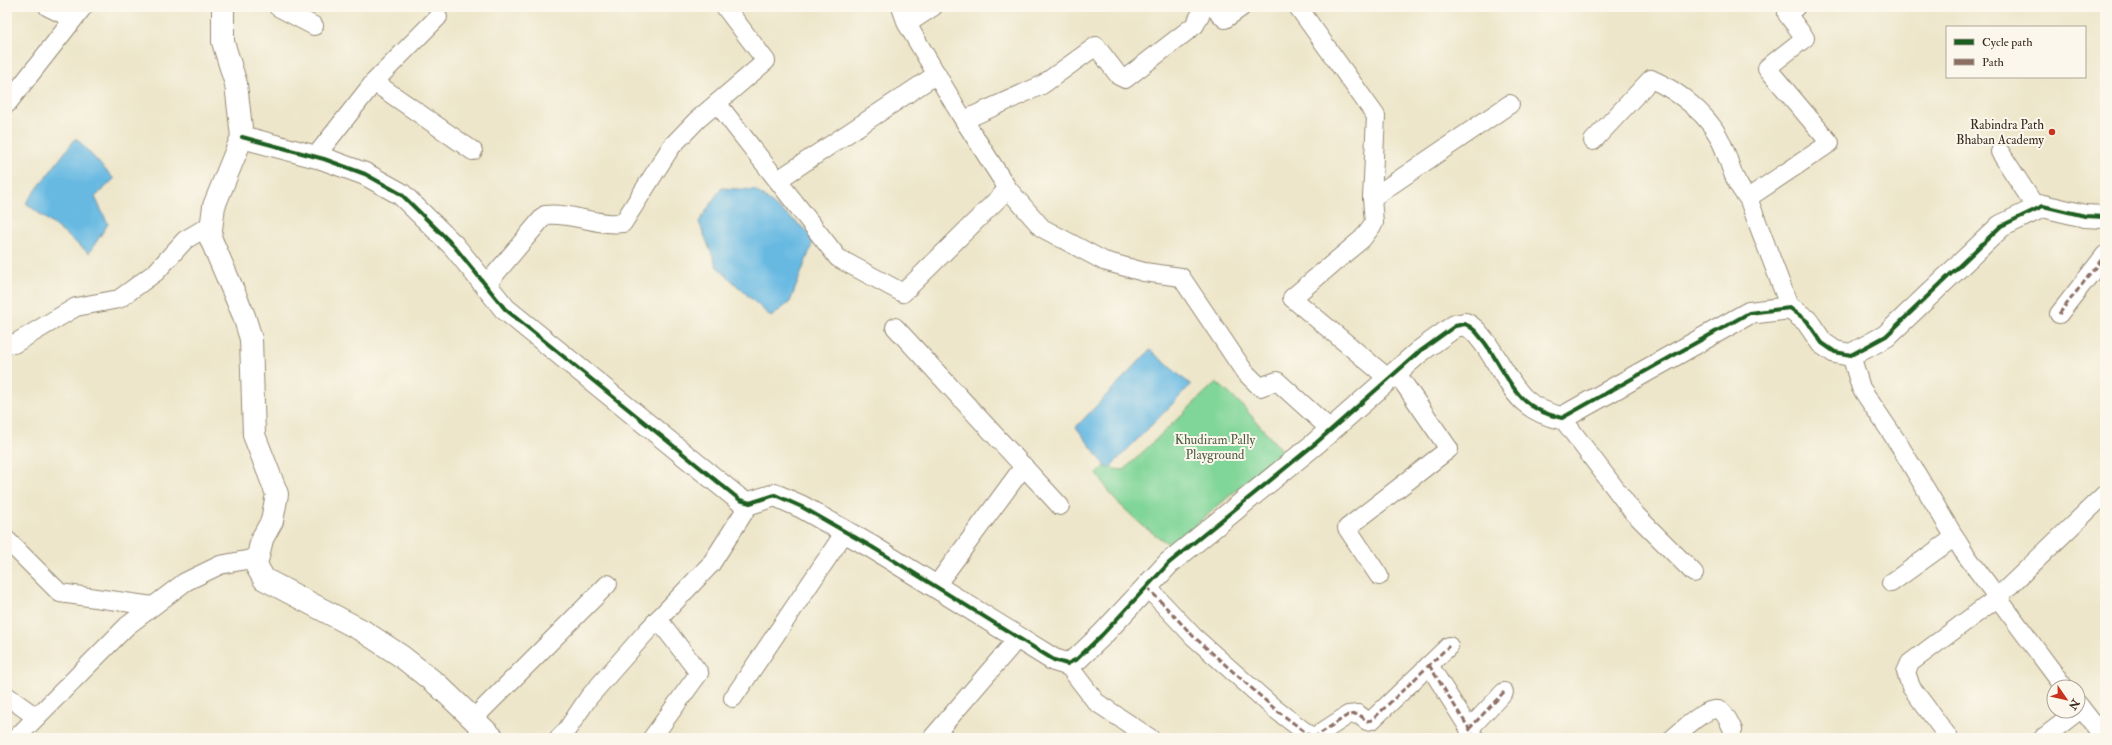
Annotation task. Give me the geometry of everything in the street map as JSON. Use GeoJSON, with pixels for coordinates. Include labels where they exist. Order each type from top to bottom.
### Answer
{"type":"FeatureCollection","features":[{"type":"Feature","properties":{"kind":"street"},"geometry":{"type":"LineString","coordinates":[[7,104],[78,13],[48,7]]}},
{"type":"Feature","properties":{"kind":"street"},"geometry":{"type":"LineString","coordinates":[[223,7],[223,42],[236,84],[242,137],[214,206],[210,237],[244,316],[251,339],[254,435],[277,494],[272,521],[262,539],[256,558],[256,565],[264,579],[363,632],[401,656],[439,686],[492,738]]}},
{"type":"Feature","properties":{"kind":"street"},"geometry":{"type":"LineString","coordinates":[[278,7],[314,26]]}},
{"type":"Feature","properties":{"kind":"street"},"geometry":{"type":"LineString","coordinates":[[486,285],[545,215],[558,213],[608,225],[623,223],[671,147],[717,103],[766,61],[725,7]]}},
{"type":"Feature","properties":{"kind":"street"},"geometry":{"type":"LineString","coordinates":[[901,7],[907,24],[964,120],[1008,190],[1042,228],[1104,261],[1144,272],[1181,277],[1244,371],[1260,387],[1278,382],[1331,430]]}},
{"type":"Feature","properties":{"kind":"street"},"geometry":{"type":"LineString","coordinates":[[907,24],[933,7]]}},
{"type":"Feature","properties":{"kind":"street"},"geometry":{"type":"LineString","coordinates":[[964,120],[1042,85],[1096,46],[1119,76],[1125,80],[1195,25],[1204,7]]}},
{"type":"Feature","properties":{"kind":"street"},"geometry":{"type":"LineString","coordinates":[[1213,7],[1225,19],[1242,7]]}},
{"type":"Feature","properties":{"kind":"street"},"geometry":{"type":"LineString","coordinates":[[1298,7],[1376,116],[1372,198],[1374,224],[1362,239],[1292,298],[1392,376],[1449,449],[1347,528],[1379,576]]}},
{"type":"Feature","properties":{"kind":"street"},"geometry":{"type":"LineString","coordinates":[[1748,198],[1830,143],[1767,68],[1805,38],[1787,14],[1796,7]]}},
{"type":"Feature","properties":{"kind":"street"},"geometry":{"type":"LineString","coordinates":[[315,157],[374,82],[438,17]]}},
{"type":"Feature","properties":{"kind":"street"},"geometry":{"type":"LineString","coordinates":[[778,180],[937,74]]}},
{"type":"Feature","properties":{"kind":"street"},"geometry":{"type":"LineString","coordinates":[[1592,141],[1651,79],[1665,85],[1708,120],[1722,144],[1738,187],[1748,198],[1790,308],[1807,321],[1822,343],[1835,352],[1851,355],[1886,336],[2001,226],[2043,206],[2085,216],[2105,217]]}},
{"type":"Feature","properties":{"kind":"street"},"geometry":{"type":"LineString","coordinates":[[374,82],[473,151]]}},
{"type":"Feature","properties":{"kind":"street"},"geometry":{"type":"LineString","coordinates":[[717,103],[838,258],[903,293],[1008,190]]}},
{"type":"Feature","properties":{"kind":"street"},"geometry":{"type":"LineString","coordinates":[[1372,198],[1510,104]]}},
{"type":"Feature","properties":{"kind":"street"},"geometry":{"type":"LineString","coordinates":[[242,137],[315,157],[365,174],[401,194],[454,246],[505,309],[723,488],[740,500],[750,503],[775,495],[802,507],[845,532],[1054,660],[1067,664],[1096,702],[1150,738]]}},
{"type":"Feature","properties":{"kind":"street"},"geometry":{"type":"LineString","coordinates":[[2000,152],[2037,209]]}},
{"type":"Feature","properties":{"kind":"street"},"geometry":{"type":"LineString","coordinates":[[7,342],[14,344],[76,307],[119,299],[156,272],[185,240],[212,224]]}},
{"type":"Feature","properties":{"kind":"street"},"geometry":{"type":"LineString","coordinates":[[2059,314],[2105,255]]}},
{"type":"Feature","properties":{"kind":"street"},"geometry":{"type":"LineString","coordinates":[[1067,664],[1077,659],[1102,635],[1169,563],[1331,430],[1419,352],[1455,326],[1466,324],[1477,332],[1498,361],[1518,395],[1529,406],[1545,415],[1562,418],[1749,313],[1790,308]]}},
{"type":"Feature","properties":{"kind":"street"},"geometry":{"type":"LineString","coordinates":[[895,327],[1060,506]]}},
{"type":"Feature","properties":{"kind":"street"},"geometry":{"type":"LineString","coordinates":[[1851,355],[1861,388],[1898,443],[1955,537],[1997,598],[2058,679]]}},
{"type":"Feature","properties":{"kind":"street"},"geometry":{"type":"LineString","coordinates":[[1562,418],[1633,512],[1694,573]]}},
{"type":"Feature","properties":{"kind":"street"},"geometry":{"type":"LineString","coordinates":[[935,587],[1024,466]]}},
{"type":"Feature","properties":{"kind":"street"},"geometry":{"type":"LineString","coordinates":[[1949,738],[1911,687],[1906,672],[1910,663],[1997,598],[2105,494]]}},
{"type":"Feature","properties":{"kind":"street"},"geometry":{"type":"LineString","coordinates":[[559,738],[566,731],[589,697],[658,619],[711,564],[750,503]]}},
{"type":"Feature","properties":{"kind":"street"},"geometry":{"type":"LineString","coordinates":[[733,698],[845,532]]}},
{"type":"Feature","properties":{"kind":"street"},"geometry":{"type":"LineString","coordinates":[[1891,583],[1955,537]]}},
{"type":"Feature","properties":{"kind":"street"},"geometry":{"type":"LineString","coordinates":[[7,540],[60,593],[153,606]]}},
{"type":"Feature","properties":{"kind":"street"},"geometry":{"type":"LineString","coordinates":[[16,738],[127,626],[185,582],[220,565],[256,558]]}},
{"type":"Feature","properties":{"kind":"street"},"geometry":{"type":"LineString","coordinates":[[473,719],[608,584]]}},
{"type":"Feature","properties":{"kind":"street"},"geometry":{"type":"LineString","coordinates":[[1147,587],[1194,637],[1229,669],[1275,709],[1314,738],[1348,714],[1358,714],[1363,720],[1372,720],[1449,646]]}},
{"type":"Feature","properties":{"kind":"street"},"geometry":{"type":"LineString","coordinates":[[652,738],[699,673],[658,619]]}},
{"type":"Feature","properties":{"kind":"street"},"geometry":{"type":"LineString","coordinates":[[932,738],[1018,638]]}},
{"type":"Feature","properties":{"kind":"street"},"geometry":{"type":"LineString","coordinates":[[1429,665],[1472,734],[1504,692]]}},
{"type":"Feature","properties":{"kind":"street"},"geometry":{"type":"LineString","coordinates":[[7,696],[36,718]]}},
{"type":"Feature","properties":{"kind":"street"},"geometry":{"type":"LineString","coordinates":[[1673,738],[1707,711],[1715,709],[1722,712],[1733,730]]}},
{"type":"Feature","properties":{"kind":"street"},"geometry":{"type":"LineString","coordinates":[[2086,716],[2100,731]]}},
{"type":"Feature","properties":{"kind":"street"},"geometry":{"type":"LineString","coordinates":[[2043,738],[2067,719]]}},
{"type":"Feature","properties":{"kind":"green space","name":"Khudiram Pally Playground"},"geometry":{"type":"Polygon","coordinates":[[[1216,382],[1241,404],[1282,451],[1171,546],[1143,526],[1115,500],[1097,474],[1107,464],[1114,469],[1124,470],[1216,382]]]}},
{"type":"Feature","properties":{"kind":"water"},"geometry":{"type":"Polygon","coordinates":[[[76,138],[114,179],[95,197],[108,224],[89,253],[26,203],[76,138]]]}},
{"type":"Feature","properties":{"kind":"water"},"geometry":{"type":"Polygon","coordinates":[[[721,188],[755,190],[815,237],[790,302],[771,317],[717,267],[699,222],[721,188]]]}},
{"type":"Feature","properties":{"kind":"water"},"geometry":{"type":"Polygon","coordinates":[[[1150,350],[1191,385],[1108,469],[1076,427],[1150,350]]]}},
{"type":"Feature","properties":{"kind":"marked path"},"geometry":{"type":"LineString","coordinates":[[2059,314],[2105,255]]}},
{"type":"Feature","properties":{"kind":"marked path"},"geometry":{"type":"LineString","coordinates":[[1147,587],[1194,637],[1275,709],[1313,738],[1348,715],[1358,714],[1367,721],[1372,720],[1449,646]]}},
{"type":"Feature","properties":{"kind":"marked path"},"geometry":{"type":"LineString","coordinates":[[1429,665],[1475,738]]}},
{"type":"Feature","properties":{"kind":"marked path"},"geometry":{"type":"LineString","coordinates":[[1469,729],[1504,692]]}},
{"type":"Feature","properties":{"kind":"cycle path"},"geometry":{"type":"LineString","coordinates":[[242,137],[324,159],[365,174],[401,194],[454,246],[505,309],[740,500],[750,503],[775,495],[802,507],[872,547],[1054,660],[1067,664],[1077,659],[1102,635],[1169,563],[1316,443],[1419,352],[1455,326],[1465,324],[1476,332],[1494,356],[1515,390],[1524,400],[1546,414],[1562,418],[1749,313],[1790,308],[1807,321],[1822,343],[1835,352],[1851,355],[1886,336],[2001,226],[2043,206],[2085,216],[2105,217]]}},
{"type":"Feature","properties":{"kind":"place","name":"Rabindra Path Bhaban Academy"},"geometry":{"type":"Point","coordinates":[2052,132]}}]}
